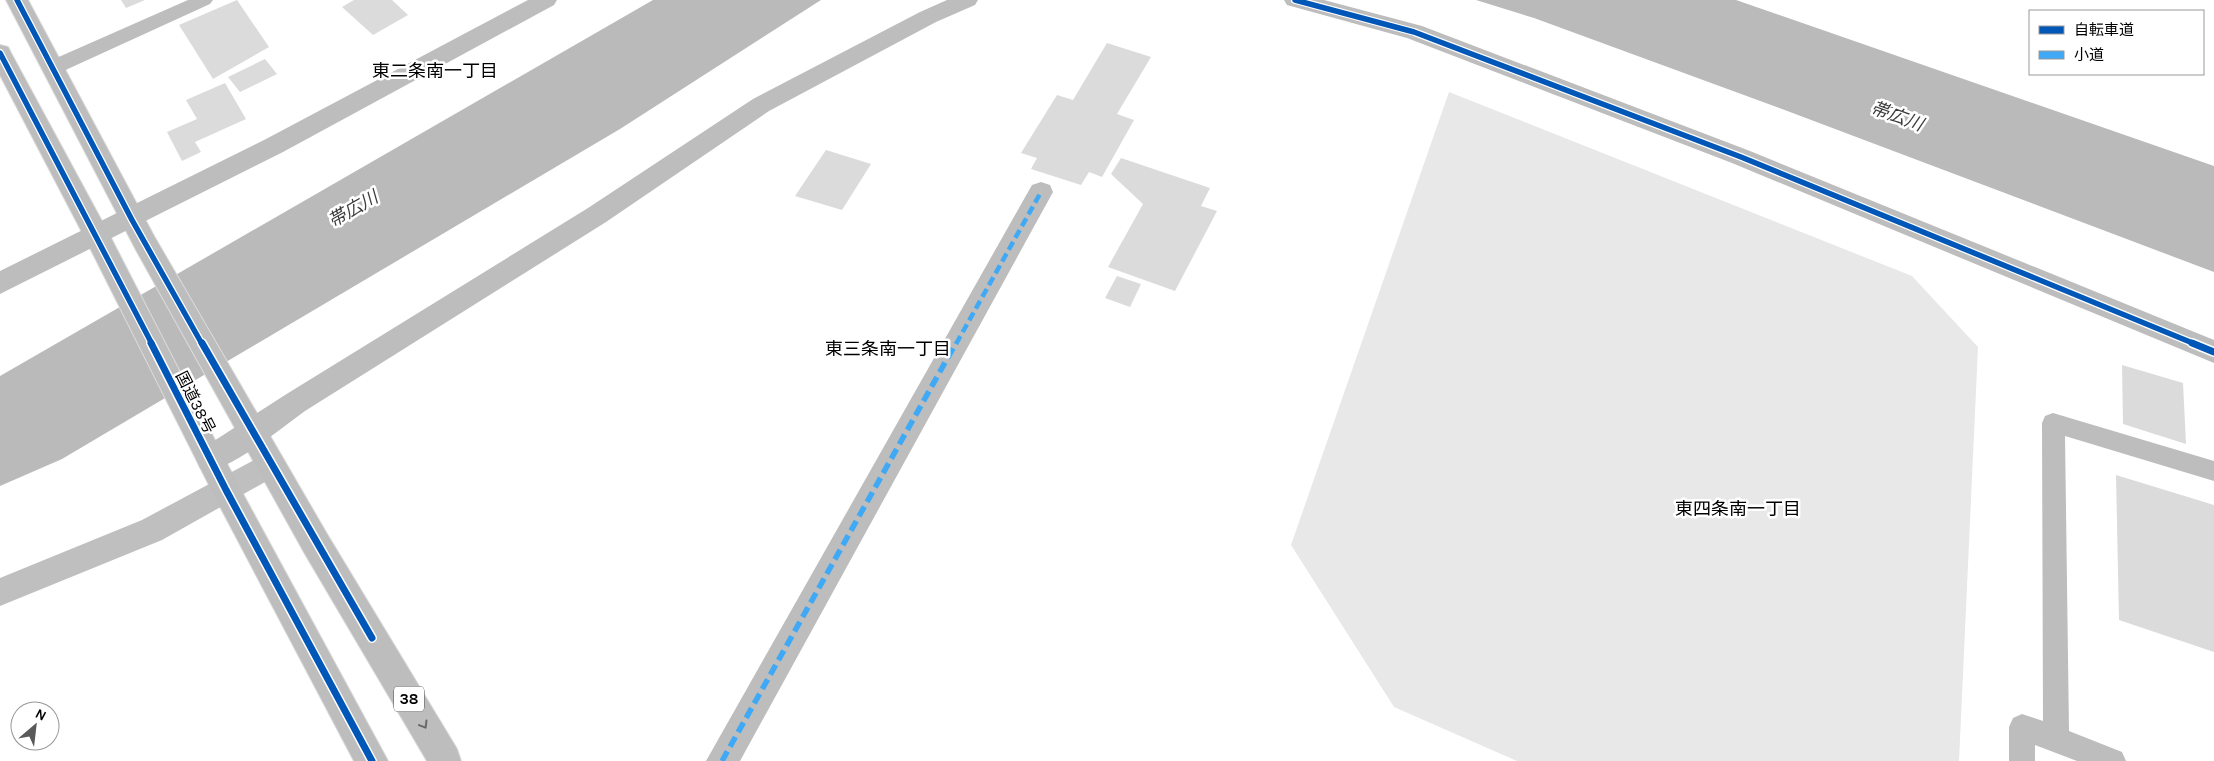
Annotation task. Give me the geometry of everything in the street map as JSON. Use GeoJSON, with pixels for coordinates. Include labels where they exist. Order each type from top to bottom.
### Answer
{"type":"FeatureCollection","features":[{"type":"Feature","properties":{"kind":"main road","name":"38"},"geometry":{"type":"LineString","coordinates":[[17,0],[132,220],[220,371],[316,544],[445,761]]}},
{"type":"Feature","properties":{"kind":"main road"},"geometry":{"type":"LineString","coordinates":[[0,283],[132,220],[459,48],[546,0]]}},
{"type":"Feature","properties":{"kind":"main road"},"geometry":{"type":"LineString","coordinates":[[210,459],[254,432],[295,403],[597,215],[761,105],[928,17],[967,0]]}},
{"type":"Feature","properties":{"kind":"main road"},"geometry":{"type":"LineString","coordinates":[[1295,0],[1414,32],[1741,157],[2214,352]]}},
{"type":"Feature","properties":{"kind":"main road","name":"国道38号"},"geometry":{"type":"LineString","coordinates":[[0,53],[97,236],[226,490],[372,761]]}},
{"type":"Feature","properties":{"kind":"main road"},"geometry":{"type":"LineString","coordinates":[[722,761],[1042,192]]}},
{"type":"Feature","properties":{"kind":"street"},"geometry":{"type":"LineString","coordinates":[[0,592],[152,530],[271,464]]}},
{"type":"Feature","properties":{"kind":"lane"},"geometry":{"type":"LineString","coordinates":[[52,68],[204,0]]}},
{"type":"Feature","properties":{"kind":"lane"},"geometry":{"type":"LineString","coordinates":[[2056,738],[2053,423],[2214,471]]}},
{"type":"Feature","properties":{"kind":"lane"},"geometry":{"type":"LineString","coordinates":[[2022,761],[2022,727],[2056,738],[2113,761]]}},
{"type":"Feature","properties":{"kind":"shaded area"},"geometry":{"type":"Polygon","coordinates":[[[1449,92],[1912,276],[1978,347],[1959,761],[1517,761],[1394,707],[1291,545],[1449,92]]]}},
{"type":"Feature","properties":{"kind":"water","name":"帯広川"},"geometry":{"type":"Polygon","coordinates":[[[653,0],[821,0],[620,129],[62,459],[0,486],[0,376],[653,0]]]}},
{"type":"Feature","properties":{"kind":"water","name":"帯広川"},"geometry":{"type":"Polygon","coordinates":[[[1476,0],[1736,0],[2214,166],[2214,272],[1790,112],[1534,18],[1476,0]]]}},
{"type":"Feature","properties":{"kind":"building"},"geometry":{"type":"Polygon","coordinates":[[[121,0],[145,0],[126,8],[121,0]]]}},
{"type":"Feature","properties":{"kind":"building"},"geometry":{"type":"Polygon","coordinates":[[[237,0],[269,47],[213,79],[179,25],[237,0]]]}},
{"type":"Feature","properties":{"kind":"building"},"geometry":{"type":"Polygon","coordinates":[[[354,0],[392,0],[408,15],[373,35],[342,7],[354,0]]]}},
{"type":"Feature","properties":{"kind":"building"},"geometry":{"type":"Polygon","coordinates":[[[1107,43],[1151,57],[1117,114],[1134,120],[1102,177],[1089,172],[1081,185],[1031,169],[1037,158],[1021,153],[1057,95],[1073,100],[1107,43]]]}},
{"type":"Feature","properties":{"kind":"building"},"geometry":{"type":"Polygon","coordinates":[[[265,59],[277,74],[240,92],[228,77],[265,59]]]}},
{"type":"Feature","properties":{"kind":"building"},"geometry":{"type":"Polygon","coordinates":[[[225,83],[246,119],[195,142],[201,152],[182,161],[167,132],[197,119],[186,100],[225,83]]]}},
{"type":"Feature","properties":{"kind":"building"},"geometry":{"type":"Polygon","coordinates":[[[826,150],[871,164],[842,210],[795,196],[826,150]]]}},
{"type":"Feature","properties":{"kind":"building"},"geometry":{"type":"Polygon","coordinates":[[[1121,158],[1210,188],[1201,206],[1217,211],[1175,291],[1108,267],[1143,204],[1111,174],[1121,158]]]}},
{"type":"Feature","properties":{"kind":"building"},"geometry":{"type":"Polygon","coordinates":[[[1117,276],[1141,284],[1130,307],[1105,298],[1117,276]]]}},
{"type":"Feature","properties":{"kind":"building"},"geometry":{"type":"Polygon","coordinates":[[[2122,365],[2183,383],[2186,444],[2123,424],[2122,365]]]}},
{"type":"Feature","properties":{"kind":"building"},"geometry":{"type":"Polygon","coordinates":[[[2116,475],[2214,505],[2214,652],[2119,620],[2116,475]]]}},
{"type":"Feature","properties":{"kind":"marked path"},"geometry":{"type":"LineString","coordinates":[[722,761],[1041,192]]}},
{"type":"Feature","properties":{"kind":"cycle path"},"geometry":{"type":"LineString","coordinates":[[17,0],[132,220],[316,544],[372,638]]}},
{"type":"Feature","properties":{"kind":"cycle path"},"geometry":{"type":"LineString","coordinates":[[1295,0],[1414,32],[1741,157],[2214,352]]}},
{"type":"Feature","properties":{"kind":"cycle path"},"geometry":{"type":"LineString","coordinates":[[0,53],[97,236],[226,490],[372,761]]}},
{"type":"Feature","properties":{"kind":"district","name":"東二条南一丁目"},"geometry":{"type":"Point","coordinates":[435,71]}},
{"type":"Feature","properties":{"kind":"district","name":"東三条南一丁目"},"geometry":{"type":"Point","coordinates":[888,349]}},
{"type":"Feature","properties":{"kind":"district","name":"東四条南一丁目"},"geometry":{"type":"Point","coordinates":[1738,509]}}]}
